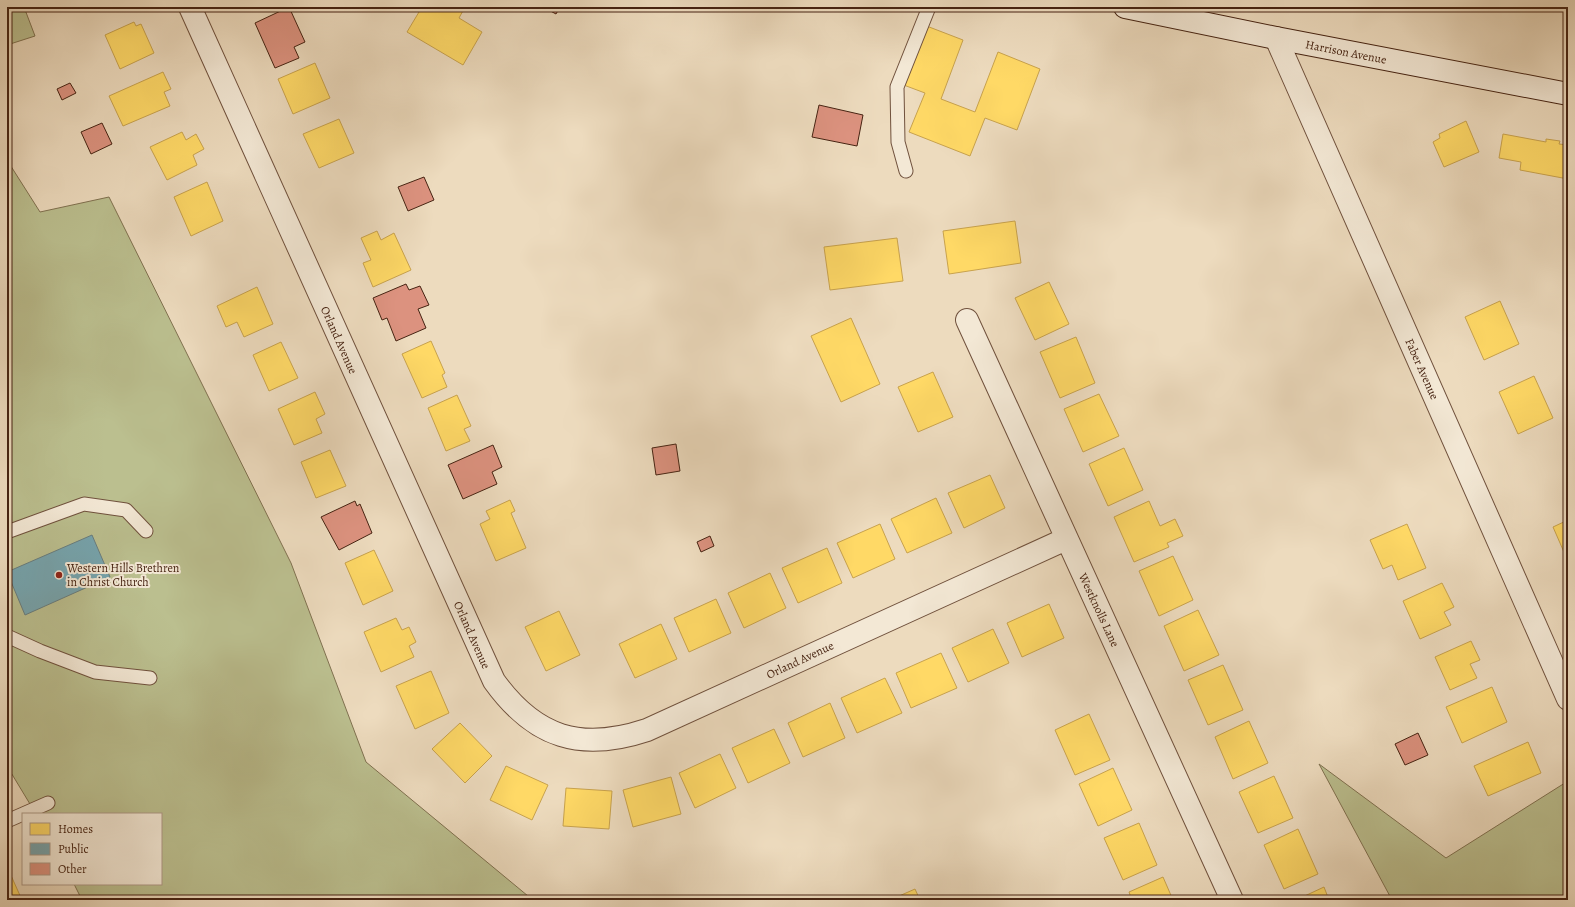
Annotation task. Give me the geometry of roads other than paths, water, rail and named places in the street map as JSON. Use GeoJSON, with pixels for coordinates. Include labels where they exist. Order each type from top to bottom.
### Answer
{"type":"FeatureCollection","features":[{"type":"Feature","properties":{"kind":"street","name":"Orland Avenue"},"geometry":{"type":"LineString","coordinates":[[190,7],[494,682],[508,702],[527,719],[549,731],[580,740],[598,741],[623,738],[647,730],[1066,539]]}},
{"type":"Feature","properties":{"kind":"street","name":"Harrison Avenue"},"geometry":{"type":"LineString","coordinates":[[1125,7],[1276,38],[1568,94]]}},
{"type":"Feature","properties":{"kind":"street","name":"Faber Avenue"},"geometry":{"type":"LineString","coordinates":[[1276,38],[1568,699]]}},
{"type":"Feature","properties":{"kind":"street","name":"Westknolls Lane"},"geometry":{"type":"LineString","coordinates":[[967,320],[1232,900]]}},
{"type":"Feature","properties":{"kind":"lane"},"geometry":{"type":"LineString","coordinates":[[906,171],[898,142],[897,87],[929,7]]}},
{"type":"Feature","properties":{"kind":"lane"},"geometry":{"type":"LineString","coordinates":[[7,532],[84,504],[126,510],[146,531]]}},
{"type":"Feature","properties":{"kind":"lane"},"geometry":{"type":"LineString","coordinates":[[7,636],[40,651],[95,672],[150,678]]}},
{"type":"Feature","properties":{"kind":"lane"},"geometry":{"type":"LineString","coordinates":[[25,813],[48,803]]}},
{"type":"Feature","properties":{"kind":"lane"},"geometry":{"type":"LineString","coordinates":[[7,821],[22,814]]}},
{"type":"Feature","properties":{"kind":"place","name":"Western Hills Brethren in Christ Church"},"geometry":{"type":"Point","coordinates":[59,575]}}]}
